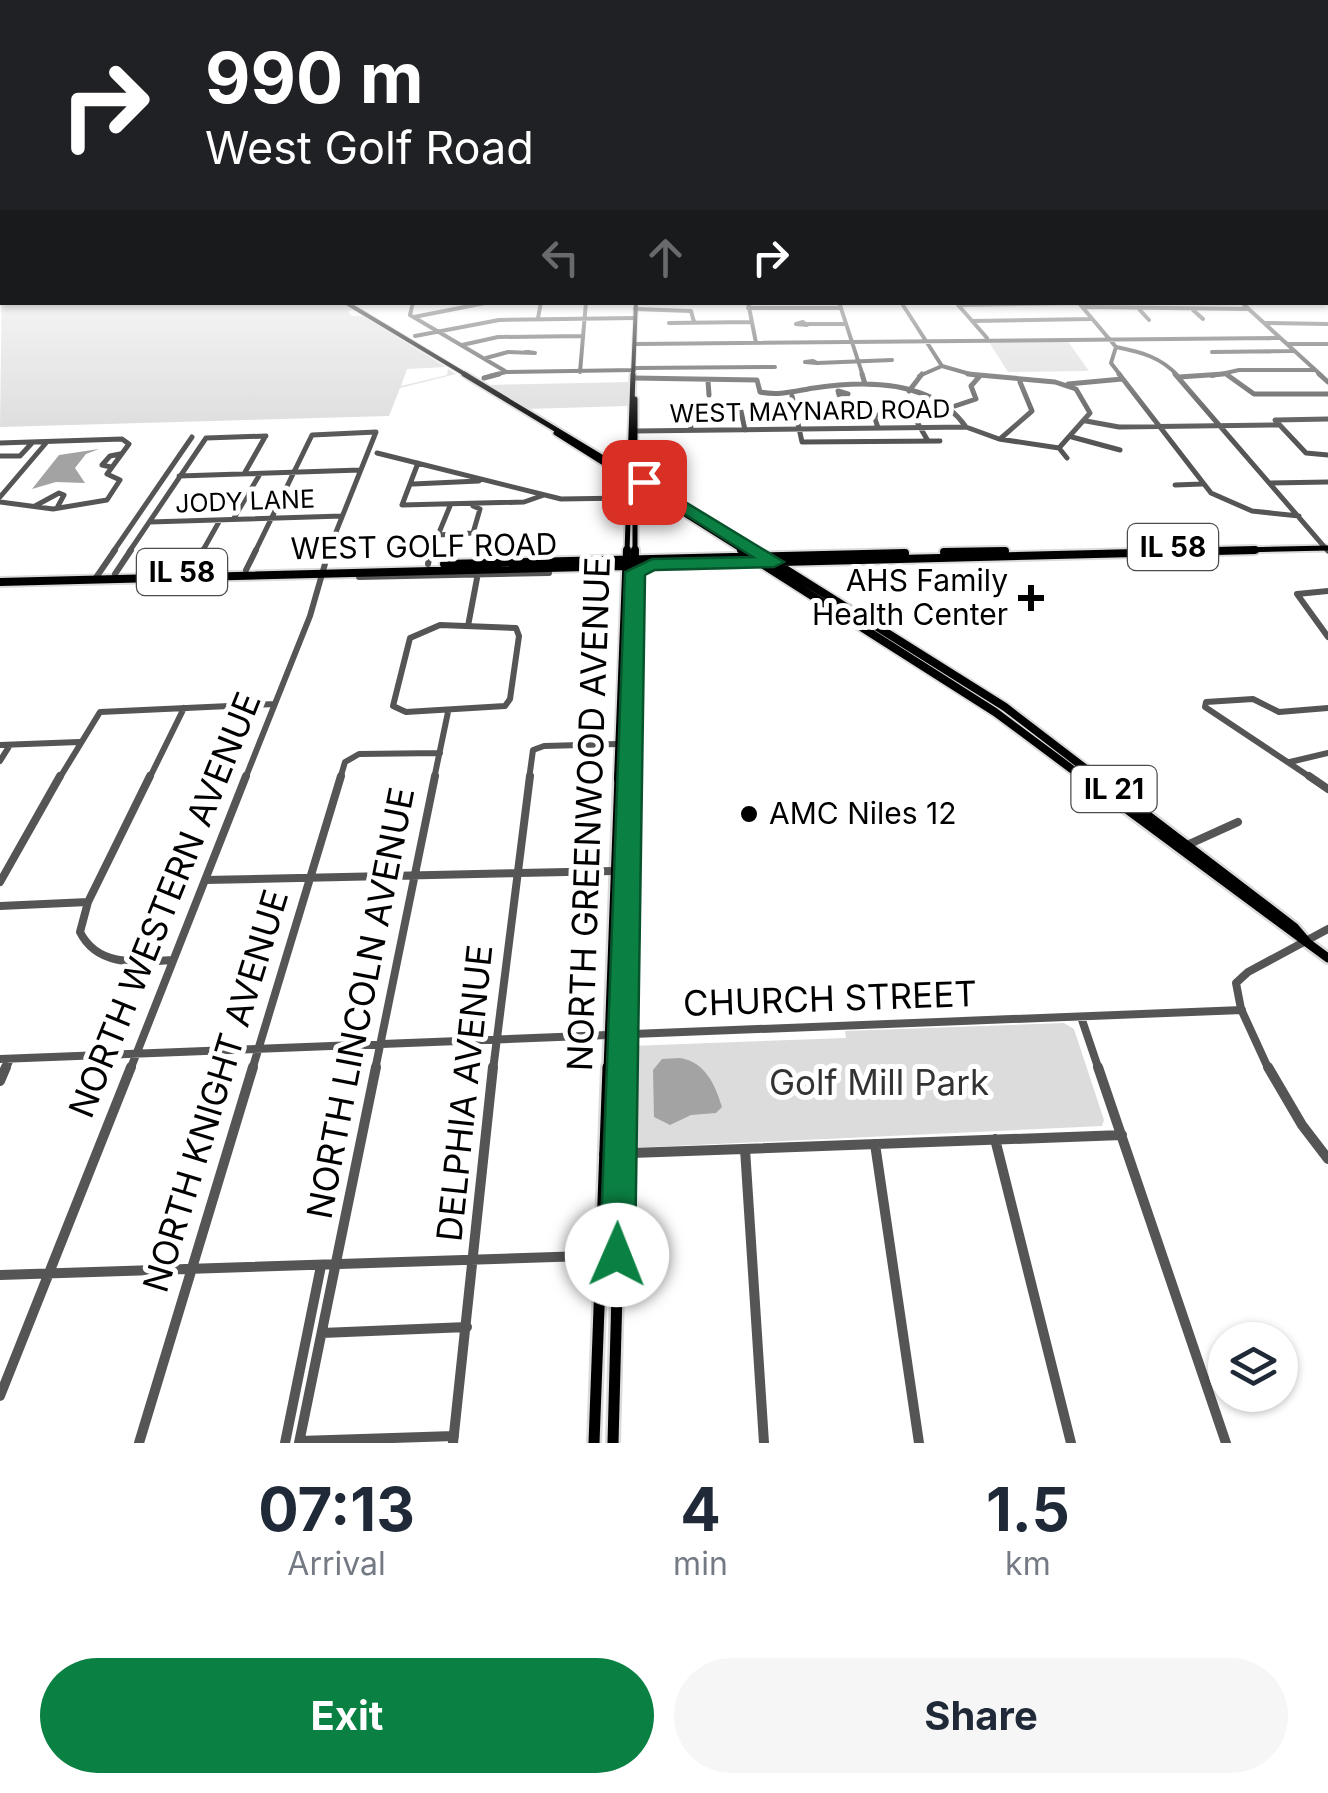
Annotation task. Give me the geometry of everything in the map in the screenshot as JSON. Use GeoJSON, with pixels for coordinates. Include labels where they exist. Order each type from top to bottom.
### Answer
{"type":"FeatureCollection","features":[{"type":"Feature","properties":{"kind":"main road"},"geometry":{"type":"LineString","coordinates":[[352,305],[556,431]]}},
{"type":"Feature","properties":{"kind":"main road"},"geometry":{"type":"LineString","coordinates":[[357,305],[363,311]]}},
{"type":"Feature","properties":{"kind":"main road"},"geometry":{"type":"LineString","coordinates":[[633,395],[636,306]]}},
{"type":"Feature","properties":{"kind":"main road","name":"NORTH GREENWOOD AVENUE"},"geometry":{"type":"LineString","coordinates":[[613,1443],[631,478],[636,431],[633,395]]}},
{"type":"Feature","properties":{"kind":"main road","name":"NORTH GREENWOOD AVENUE"},"geometry":{"type":"LineString","coordinates":[[631,478],[628,460],[633,395]]}},
{"type":"Feature","properties":{"kind":"main road","name":"IL 21"},"geometry":{"type":"LineString","coordinates":[[556,431],[615,464],[648,493],[759,558]]}},
{"type":"Feature","properties":{"kind":"main road","name":"IL 21"},"geometry":{"type":"LineString","coordinates":[[556,431],[973,696],[1181,847]]}},
{"type":"Feature","properties":{"kind":"main road"},"geometry":{"type":"LineString","coordinates":[[615,464],[628,460]]}},
{"type":"Feature","properties":{"kind":"main road"},"geometry":{"type":"LineString","coordinates":[[631,498],[648,493]]}},
{"type":"Feature","properties":{"kind":"main road","name":"NORTH GREENWOOD AVENUE"},"geometry":{"type":"LineString","coordinates":[[594,1443],[618,744],[626,579],[631,564],[626,549],[631,498]]}},
{"type":"Feature","properties":{"kind":"main road","name":"WEST GOLF ROAD"},"geometry":{"type":"LineString","coordinates":[[97,577],[246,570],[479,569],[759,558],[1327,547]]}},
{"type":"Feature","properties":{"kind":"main road","name":"WEST GOLF ROAD"},"geometry":{"type":"LineString","coordinates":[[0,580],[428,564],[479,569],[608,560],[652,564],[759,558],[774,562],[1327,547]]}},
{"type":"Feature","properties":{"kind":"main road"},"geometry":{"type":"LineString","coordinates":[[608,560],[626,549]]}},
{"type":"Feature","properties":{"kind":"main road"},"geometry":{"type":"LineString","coordinates":[[797,576],[792,566],[798,561]]}},
{"type":"Feature","properties":{"kind":"main road","name":"IL 21"},"geometry":{"type":"LineString","coordinates":[[774,562],[1005,707],[1287,932],[1328,958]]}},
{"type":"Feature","properties":{"kind":"main road"},"geometry":{"type":"LineString","coordinates":[[596,566],[620,569],[626,579]]}},
{"type":"Feature","properties":{"kind":"street"},"geometry":{"type":"LineString","coordinates":[[412,305],[409,313],[414,317],[506,372]]}},
{"type":"Feature","properties":{"kind":"street"},"geometry":{"type":"LineString","coordinates":[[538,318],[541,305]]}},
{"type":"Feature","properties":{"kind":"street"},"geometry":{"type":"LineString","coordinates":[[580,372],[586,305]]}},
{"type":"Feature","properties":{"kind":"street"},"geometry":{"type":"LineString","coordinates":[[748,305],[757,350]]}},
{"type":"Feature","properties":{"kind":"street"},"geometry":{"type":"LineString","coordinates":[[840,305],[865,384]]}},
{"type":"Feature","properties":{"kind":"street"},"geometry":{"type":"LineString","coordinates":[[903,305],[942,366]]}},
{"type":"Feature","properties":{"kind":"street"},"geometry":{"type":"LineString","coordinates":[[958,305],[988,340]]}},
{"type":"Feature","properties":{"kind":"street"},"geometry":{"type":"LineString","coordinates":[[1081,305],[1116,347],[1158,357],[1179,377],[1327,547]]}},
{"type":"Feature","properties":{"kind":"street"},"geometry":{"type":"LineString","coordinates":[[1099,305],[1248,308]]}},
{"type":"Feature","properties":{"kind":"street"},"geometry":{"type":"LineString","coordinates":[[1245,305],[1328,382]]}},
{"type":"Feature","properties":{"kind":"street"},"geometry":{"type":"LineString","coordinates":[[414,317],[454,306]]}},
{"type":"Feature","properties":{"kind":"street"},"geometry":{"type":"LineString","coordinates":[[636,306],[693,310],[694,322]]}},
{"type":"Feature","properties":{"kind":"street"},"geometry":{"type":"LineString","coordinates":[[1138,308],[1149,320]]}},
{"type":"Feature","properties":{"kind":"street"},"geometry":{"type":"LineString","coordinates":[[1192,309],[1202,320]]}},
{"type":"Feature","properties":{"kind":"street"},"geometry":{"type":"LineString","coordinates":[[415,336],[489,320],[635,318]]}},
{"type":"Feature","properties":{"kind":"street"},"geometry":{"type":"LineString","coordinates":[[972,321],[1092,319]]}},
{"type":"Feature","properties":{"kind":"street"},"geometry":{"type":"LineString","coordinates":[[669,323],[751,322]]}},
{"type":"Feature","properties":{"kind":"street"},"geometry":{"type":"LineString","coordinates":[[808,324],[846,324]]}},
{"type":"Feature","properties":{"kind":"street"},"geometry":{"type":"LineString","coordinates":[[1264,324],[1328,324]]}},
{"type":"Feature","properties":{"kind":"street"},"geometry":{"type":"LineString","coordinates":[[462,345],[498,337],[583,336]]}},
{"type":"Feature","properties":{"kind":"street"},"geometry":{"type":"LineString","coordinates":[[636,344],[1280,338]]}},
{"type":"Feature","properties":{"kind":"street"},"geometry":{"type":"LineString","coordinates":[[709,351],[710,344]]}},
{"type":"Feature","properties":{"kind":"street"},"geometry":{"type":"LineString","coordinates":[[1286,344],[1328,344]]}},
{"type":"Feature","properties":{"kind":"street"},"geometry":{"type":"LineString","coordinates":[[1116,347],[1110,358],[1123,379],[1204,484],[1236,506],[1298,516]]}},
{"type":"Feature","properties":{"kind":"street"},"geometry":{"type":"LineString","coordinates":[[1212,352],[1294,351]]}},
{"type":"Feature","properties":{"kind":"street"},"geometry":{"type":"LineString","coordinates":[[484,358],[526,352]]}},
{"type":"Feature","properties":{"kind":"street"},"geometry":{"type":"LineString","coordinates":[[817,362],[892,360]]}},
{"type":"Feature","properties":{"kind":"street"},"geometry":{"type":"LineString","coordinates":[[908,392],[921,374],[942,366],[1020,382],[1068,384],[1123,379]]}},
{"type":"Feature","properties":{"kind":"street"},"geometry":{"type":"LineString","coordinates":[[484,378],[506,372],[775,367]]}},
{"type":"Feature","properties":{"kind":"street"},"geometry":{"type":"LineString","coordinates":[[1179,377],[1314,370]]}},
{"type":"Feature","properties":{"kind":"street"},"geometry":{"type":"LineString","coordinates":[[634,372],[708,380],[757,380],[760,392],[792,396],[806,389],[865,384],[908,392],[953,407],[976,399],[971,386],[979,376]]}},
{"type":"Feature","properties":{"kind":"street"},"geometry":{"type":"LineString","coordinates":[[1225,374],[1254,394],[1328,394]]}},
{"type":"Feature","properties":{"kind":"street"},"geometry":{"type":"LineString","coordinates":[[708,380],[710,395]]}},
{"type":"Feature","properties":{"kind":"street"},"geometry":{"type":"LineString","coordinates":[[999,440],[1032,411],[1020,382]]}},
{"type":"Feature","properties":{"kind":"street"},"geometry":{"type":"LineString","coordinates":[[1067,458],[1059,448],[1072,437],[1089,409],[1068,384]]}},
{"type":"Feature","properties":{"kind":"street"},"geometry":{"type":"LineString","coordinates":[[792,396],[802,442],[940,441]]}},
{"type":"Feature","properties":{"kind":"street"},"geometry":{"type":"LineString","coordinates":[[953,407],[966,427]]}},
{"type":"Feature","properties":{"kind":"street"},"geometry":{"type":"LineString","coordinates":[[742,411],[745,430]]}},
{"type":"Feature","properties":{"kind":"street"},"geometry":{"type":"LineString","coordinates":[[690,412],[691,430]]}},
{"type":"Feature","properties":{"kind":"street"},"geometry":{"type":"LineString","coordinates":[[878,428],[874,416],[913,415],[928,441]]}},
{"type":"Feature","properties":{"kind":"street"},"geometry":{"type":"LineString","coordinates":[[1328,419],[1276,419],[1304,451],[1312,456],[1328,454]]}},
{"type":"Feature","properties":{"kind":"street"},"geometry":{"type":"LineString","coordinates":[[1085,420],[1119,427],[1279,425]]}},
{"type":"Feature","properties":{"kind":"street","name":"WEST MAYNARD ROAD"},"geometry":{"type":"LineString","coordinates":[[636,431],[966,427],[999,440],[1059,448]]}},
{"type":"Feature","properties":{"kind":"street","name":"NORTH WESTERN AVENUE"},"geometry":{"type":"LineString","coordinates":[[0,1396],[310,616],[342,516],[376,432],[312,435],[293,473]]}},
{"type":"Feature","properties":{"kind":"street"},"geometry":{"type":"LineString","coordinates":[[974,440],[984,435]]}},
{"type":"Feature","properties":{"kind":"street"},"geometry":{"type":"LineString","coordinates":[[115,574],[206,438],[266,436],[244,474]]}},
{"type":"Feature","properties":{"kind":"street"},"geometry":{"type":"LineString","coordinates":[[97,577],[192,437]]}},
{"type":"Feature","properties":{"kind":"street"},"geometry":{"type":"LineString","coordinates":[[1072,437],[1120,450]]}},
{"type":"Feature","properties":{"kind":"street"},"geometry":{"type":"LineString","coordinates":[[0,443],[33,442],[128,441],[107,474],[120,480],[107,500],[85,506],[34,507],[0,499],[3,484],[13,479],[47,442]]}},
{"type":"Feature","properties":{"kind":"street"},"geometry":{"type":"LineString","coordinates":[[0,456],[20,456],[33,442]]}},
{"type":"Feature","properties":{"kind":"street"},"geometry":{"type":"LineString","coordinates":[[377,453],[562,500],[631,498]]}},
{"type":"Feature","properties":{"kind":"street"},"geometry":{"type":"LineString","coordinates":[[418,464],[402,505],[524,502],[544,495]]}},
{"type":"Feature","properties":{"kind":"street"},"geometry":{"type":"LineString","coordinates":[[180,476],[360,470]]}},
{"type":"Feature","properties":{"kind":"street"},"geometry":{"type":"LineString","coordinates":[[246,570],[293,473]]}},
{"type":"Feature","properties":{"kind":"street"},"geometry":{"type":"LineString","coordinates":[[234,519],[260,474]]}},
{"type":"Feature","properties":{"kind":"street"},"geometry":{"type":"LineString","coordinates":[[412,484],[485,481]]}},
{"type":"Feature","properties":{"kind":"street"},"geometry":{"type":"LineString","coordinates":[[1270,483],[1328,482]]}},
{"type":"Feature","properties":{"kind":"street"},"geometry":{"type":"LineString","coordinates":[[1175,485],[1204,484]]}},
{"type":"Feature","properties":{"kind":"street"},"geometry":{"type":"LineString","coordinates":[[34,507],[49,495],[62,494],[58,506]]}},
{"type":"Feature","properties":{"kind":"street"},"geometry":{"type":"LineString","coordinates":[[428,564],[438,534],[447,508],[480,507],[473,532],[438,534]]}},
{"type":"Feature","properties":{"kind":"street","name":"JODY LANE"},"geometry":{"type":"LineString","coordinates":[[150,522],[342,516]]}},
{"type":"Feature","properties":{"kind":"street"},"geometry":{"type":"LineString","coordinates":[[190,574],[220,520]]}},
{"type":"Feature","properties":{"kind":"street"},"geometry":{"type":"LineString","coordinates":[[468,626],[479,569]]}},
{"type":"Feature","properties":{"kind":"street"},"geometry":{"type":"LineString","coordinates":[[337,577],[479,569],[549,573]]}},
{"type":"Feature","properties":{"kind":"street"},"geometry":{"type":"LineString","coordinates":[[1328,591],[1297,594],[1328,636]]}},
{"type":"Feature","properties":{"kind":"street"},"geometry":{"type":"LineString","coordinates":[[468,626],[508,626],[518,630],[510,699],[499,708],[448,712],[400,711],[392,703],[411,635],[426,628],[468,626]]}},
{"type":"Feature","properties":{"kind":"street"},"geometry":{"type":"LineString","coordinates":[[1205,705],[1213,699],[1253,699],[1279,712],[1328,708]]}},
{"type":"Feature","properties":{"kind":"street"},"geometry":{"type":"LineString","coordinates":[[1194,700],[1328,789]]}},
{"type":"Feature","properties":{"kind":"street"},"geometry":{"type":"LineString","coordinates":[[0,882],[100,712],[274,704]]}},
{"type":"Feature","properties":{"kind":"street"},"geometry":{"type":"LineString","coordinates":[[173,960],[116,960],[94,953],[80,932],[88,902],[184,708]]}},
{"type":"Feature","properties":{"kind":"street","name":"NORTH LINCOLN AVENUE"},"geometry":{"type":"LineString","coordinates":[[299,1442],[448,712]]}},
{"type":"Feature","properties":{"kind":"street"},"geometry":{"type":"LineString","coordinates":[[0,745],[80,742]]}},
{"type":"Feature","properties":{"kind":"street"},"geometry":{"type":"LineString","coordinates":[[0,761],[10,744]]}},
{"type":"Feature","properties":{"kind":"street","name":"DELPHIA AVENUE"},"geometry":{"type":"LineString","coordinates":[[454,1440],[496,1038],[532,750],[544,746],[618,744]]}},
{"type":"Feature","properties":{"kind":"street","name":"NORTH KNIGHT AVENUE"},"geometry":{"type":"LineString","coordinates":[[139,1443],[345,762],[350,756],[440,753]]}},
{"type":"Feature","properties":{"kind":"street"},"geometry":{"type":"LineString","coordinates":[[1288,763],[1328,753]]}},
{"type":"Feature","properties":{"kind":"street"},"geometry":{"type":"LineString","coordinates":[[1181,847],[1238,822]]}},
{"type":"Feature","properties":{"kind":"street"},"geometry":{"type":"LineString","coordinates":[[205,880],[614,871]]}},
{"type":"Feature","properties":{"kind":"street"},"geometry":{"type":"LineString","coordinates":[[0,906],[88,902]]}},
{"type":"Feature","properties":{"kind":"street"},"geometry":{"type":"LineString","coordinates":[[1328,930],[1241,977],[1235,990],[1291,1111],[1310,1141],[1328,1159]]}},
{"type":"Feature","properties":{"kind":"street","name":"CHURCH STREET"},"geometry":{"type":"LineString","coordinates":[[5,1059],[1242,1010]]}},
{"type":"Feature","properties":{"kind":"street"},"geometry":{"type":"LineString","coordinates":[[1081,1017],[1226,1443]]}},
{"type":"Feature","properties":{"kind":"street"},"geometry":{"type":"LineString","coordinates":[[0,1081],[5,1059]]}},
{"type":"Feature","properties":{"kind":"street"},"geometry":{"type":"LineString","coordinates":[[604,1154],[1122,1134]]}},
{"type":"Feature","properties":{"kind":"street"},"geometry":{"type":"LineString","coordinates":[[995,1140],[1071,1443]]}},
{"type":"Feature","properties":{"kind":"street"},"geometry":{"type":"LineString","coordinates":[[875,1144],[920,1443]]}},
{"type":"Feature","properties":{"kind":"street"},"geometry":{"type":"LineString","coordinates":[[745,1149],[764,1443]]}},
{"type":"Feature","properties":{"kind":"street"},"geometry":{"type":"LineString","coordinates":[[0,1275],[617,1255]]}},
{"type":"Feature","properties":{"kind":"street"},"geometry":{"type":"LineString","coordinates":[[285,1443],[321,1266]]}},
{"type":"Feature","properties":{"kind":"street"},"geometry":{"type":"LineString","coordinates":[[322,1333],[467,1327]]}},
{"type":"Feature","properties":{"kind":"street"},"geometry":{"type":"LineString","coordinates":[[299,1442],[454,1440]]}},
{"type":"Feature","properties":{"kind":"green space"},"geometry":{"type":"Polygon","coordinates":[[[2,305],[346,305],[352,309],[348,312],[352,316],[363,316],[446,367],[407,369],[401,386],[447,375],[448,369],[456,374],[400,388],[389,416],[0,427],[2,305]]]}},
{"type":"Feature","properties":{"kind":"green space"},"geometry":{"type":"Polygon","coordinates":[[[1067,340],[1089,371],[1008,372],[989,342],[1067,340]]]}},
{"type":"Feature","properties":{"kind":"green space"},"geometry":{"type":"Polygon","coordinates":[[[631,382],[628,406],[525,409],[487,385],[631,382]]]}},
{"type":"Feature","properties":{"kind":"green space","name":"Golf Mill Park"},"geometry":{"type":"Polygon","coordinates":[[[1064,1023],[1074,1029],[1104,1120],[1102,1126],[631,1148],[628,1145],[630,1046],[846,1038],[845,1031],[1064,1023]]]}},
{"type":"Feature","properties":{"kind":"shaded area"},"geometry":{"type":"Polygon","coordinates":[[[99,449],[86,454],[75,468],[85,483],[56,482],[32,489],[59,455],[99,449]]]}},
{"type":"Feature","properties":{"kind":"shaded area"},"geometry":{"type":"Polygon","coordinates":[[[680,1058],[696,1064],[708,1075],[722,1107],[716,1113],[691,1115],[670,1125],[654,1117],[653,1070],[662,1059],[680,1058]]]}},
{"type":"Feature","properties":{"kind":"place","name":"AHS Family Health Center"},"geometry":{"type":"Point","coordinates":[1031,598]}},
{"type":"Feature","properties":{"kind":"place","name":"AMC Niles 12"},"geometry":{"type":"Point","coordinates":[749,814]}},
{"type":"Feature","properties":{"kind":"route"},"geometry":{"type":"LineString","coordinates":[[617,1255],[635,572],[652,564],[774,562],[644,482]]}}]}
